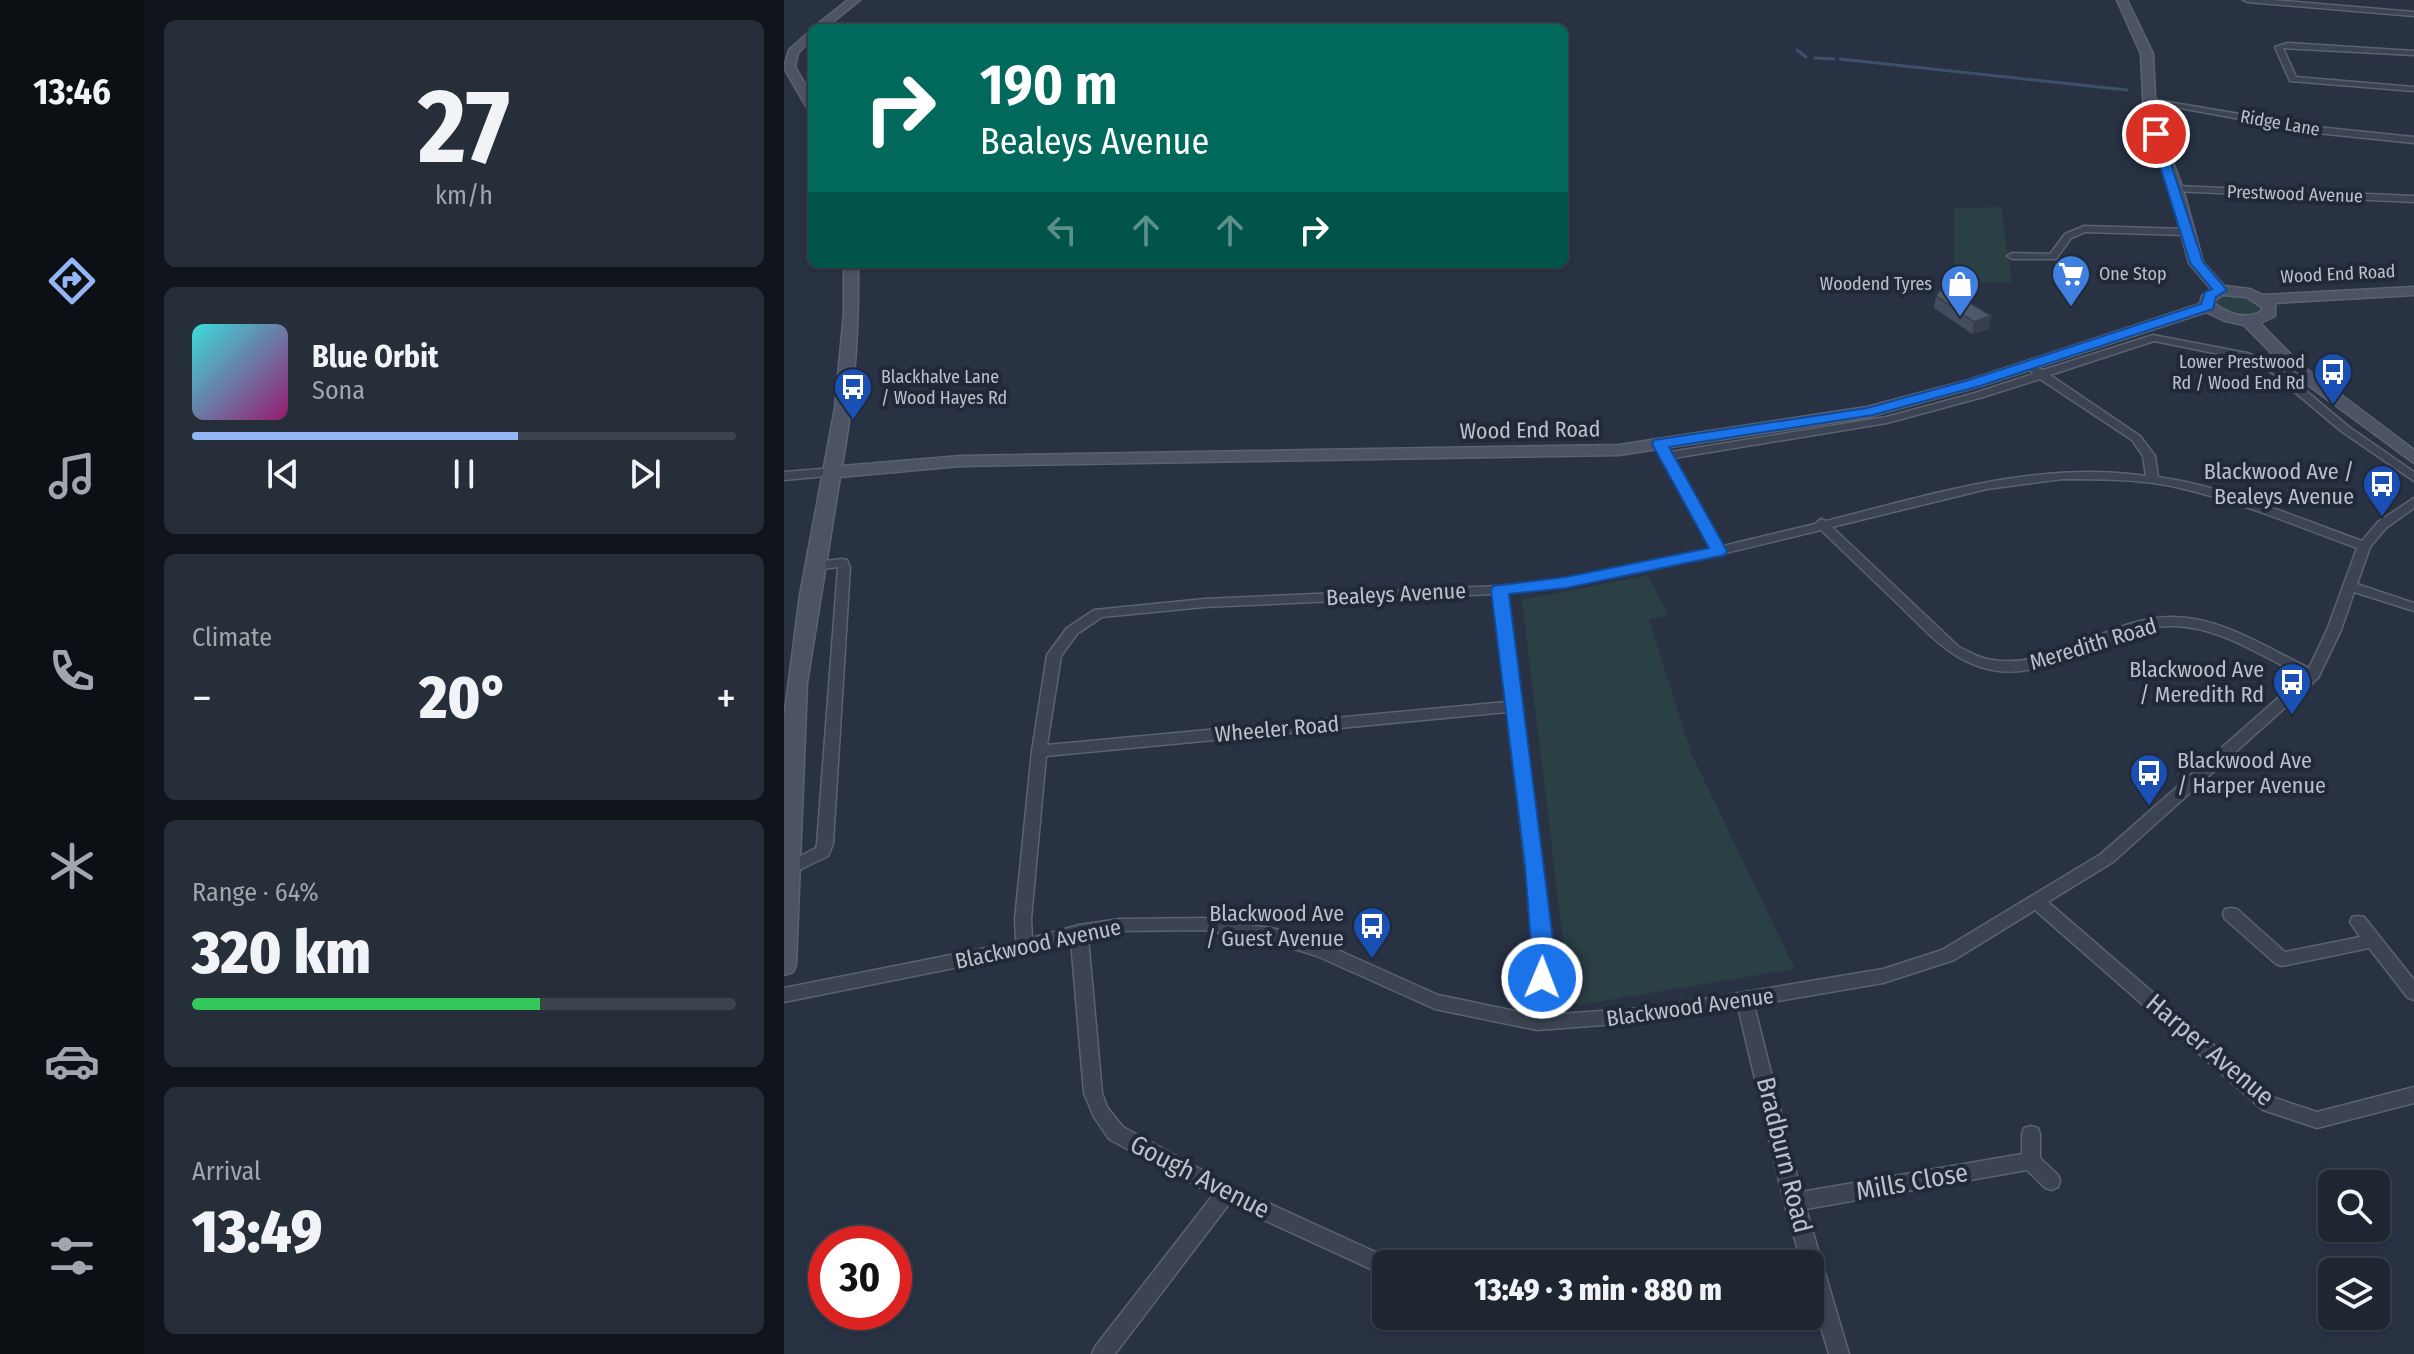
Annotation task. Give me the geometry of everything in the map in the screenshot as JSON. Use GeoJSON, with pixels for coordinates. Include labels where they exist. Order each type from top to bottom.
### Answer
{"type":"FeatureCollection","features":[{"type":"Feature","properties":{"kind":"street"},"geometry":{"type":"LineString","coordinates":[[823,24],[855,0]]}},
{"type":"Feature","properties":{"kind":"street"},"geometry":{"type":"LineString","coordinates":[[2122,0],[2147,54],[2147,100],[2196,263],[2220,290],[2209,295],[2208,306],[2226,317],[2249,321],[2270,313],[2263,299]]}},
{"type":"Feature","properties":{"kind":"street"},"geometry":{"type":"LineString","coordinates":[[2247,0],[2414,14]]}},
{"type":"Feature","properties":{"kind":"street"},"geometry":{"type":"LineString","coordinates":[[2353,0],[2358,10]]}},
{"type":"Feature","properties":{"kind":"street"},"geometry":{"type":"LineString","coordinates":[[808,36],[793,52],[789,67],[808,99]]}},
{"type":"Feature","properties":{"kind":"street"},"geometry":{"type":"LineString","coordinates":[[2414,53],[2283,44],[2279,47],[2293,79],[2414,89]]}},
{"type":"Feature","properties":{"kind":"street","name":"Ridge Lane"},"geometry":{"type":"LineString","coordinates":[[2147,100],[2317,130],[2414,140]]}},
{"type":"Feature","properties":{"kind":"street","name":"Prestwood Avenue"},"geometry":{"type":"LineString","coordinates":[[2176,189],[2414,199]]}},
{"type":"Feature","properties":{"kind":"street"},"geometry":{"type":"LineString","coordinates":[[2012,256],[2053,257],[2068,236],[2092,228],[2186,232]]}},
{"type":"Feature","properties":{"kind":"street"},"geometry":{"type":"LineString","coordinates":[[784,965],[798,686],[815,566],[848,387],[853,326],[851,268]]}},
{"type":"Feature","properties":{"kind":"street","name":"Wood End Road"},"geometry":{"type":"LineString","coordinates":[[2220,290],[2240,291],[2263,299],[2414,291]]}},
{"type":"Feature","properties":{"kind":"street","name":"Wood End Road"},"geometry":{"type":"LineString","coordinates":[[834,472],[961,461],[1663,450],[1868,412],[2034,370],[2208,306]]}},
{"type":"Feature","properties":{"kind":"street"},"geometry":{"type":"LineString","coordinates":[[2249,321],[2295,368],[2414,458]]}},
{"type":"Feature","properties":{"kind":"street"},"geometry":{"type":"LineString","coordinates":[[2034,370],[2153,338],[2247,356],[2278,371],[2345,429],[2414,477]]}},
{"type":"Feature","properties":{"kind":"street"},"geometry":{"type":"LineString","coordinates":[[2034,370],[2136,438],[2149,456],[2152,479]]}},
{"type":"Feature","properties":{"kind":"street"},"geometry":{"type":"LineString","coordinates":[[1663,450],[1719,551]]}},
{"type":"Feature","properties":{"kind":"street"},"geometry":{"type":"LineString","coordinates":[[784,476],[834,472]]}},
{"type":"Feature","properties":{"kind":"street","name":"Bealeys Avenue"},"geometry":{"type":"LineString","coordinates":[[1024,947],[1023,919],[1039,751],[1054,655],[1072,631],[1099,613],[1204,603],[1499,590],[1566,583],[1719,551],[1821,523],[2024,478],[2105,475],[2152,479],[2231,498],[2364,546]]}},
{"type":"Feature","properties":{"kind":"street","name":"Blackwood Avenue"},"geometry":{"type":"LineString","coordinates":[[784,995],[1024,947],[1079,932],[1120,925],[1173,923],[1255,931],[1323,951],[1435,1002],[1537,1023],[1610,1019],[1745,1001],[1883,976],[1948,955],[2107,858],[2313,675],[2334,630],[2364,546],[2382,525],[2414,502]]}},
{"type":"Feature","properties":{"kind":"street","name":"Meredith Road"},"geometry":{"type":"LineString","coordinates":[[1821,523],[1954,650],[1978,663],[2020,666],[2155,623],[2181,621],[2227,635],[2313,675]]}},
{"type":"Feature","properties":{"kind":"street"},"geometry":{"type":"LineString","coordinates":[[791,868],[822,852],[825,844],[844,567],[842,563],[815,566]]}},
{"type":"Feature","properties":{"kind":"street"},"geometry":{"type":"LineString","coordinates":[[2348,586],[2414,607]]}},
{"type":"Feature","properties":{"kind":"street"},"geometry":{"type":"LineString","coordinates":[[1499,590],[1544,955],[1537,1023]]}},
{"type":"Feature","properties":{"kind":"street","name":"Wheeler Road"},"geometry":{"type":"LineString","coordinates":[[1039,751],[1515,706]]}},
{"type":"Feature","properties":{"kind":"street","name":"Harper Avenue"},"geometry":{"type":"LineString","coordinates":[[2036,901],[2269,1104],[2317,1120],[2414,1095]]}},
{"type":"Feature","properties":{"kind":"street"},"geometry":{"type":"LineString","coordinates":[[2231,914],[2282,959],[2373,941]]}},
{"type":"Feature","properties":{"kind":"street"},"geometry":{"type":"LineString","coordinates":[[2358,922],[2414,993]]}},
{"type":"Feature","properties":{"kind":"street","name":"Gough Avenue"},"geometry":{"type":"LineString","coordinates":[[1079,932],[1093,1093],[1100,1111],[1116,1133],[1226,1193],[1372,1261]]}},
{"type":"Feature","properties":{"kind":"street","name":"Bradburn Road"},"geometry":{"type":"LineString","coordinates":[[1745,1001],[1807,1250]]}},
{"type":"Feature","properties":{"kind":"street"},"geometry":{"type":"LineString","coordinates":[[2031,1134],[2031,1161],[2051,1181]]}},
{"type":"Feature","properties":{"kind":"street","name":"Mills Close"},"geometry":{"type":"LineString","coordinates":[[1794,1202],[2031,1161]]}},
{"type":"Feature","properties":{"kind":"street"},"geometry":{"type":"LineString","coordinates":[[1102,1354],[1226,1193]]}},
{"type":"Feature","properties":{"kind":"street","name":"Bradburn Road"},"geometry":{"type":"LineString","coordinates":[[1824,1307],[1839,1354]]}},
{"type":"Feature","properties":{"kind":"green space"},"geometry":{"type":"Polygon","coordinates":[[[2001,207],[2012,283],[1954,281],[1954,208],[2001,207]]]}},
{"type":"Feature","properties":{"kind":"green space"},"geometry":{"type":"Polygon","coordinates":[[[2219,295],[2245,295],[2263,307],[2263,311],[2250,316],[2231,314],[2214,303],[2219,295]]]}},
{"type":"Feature","properties":{"kind":"green space"},"geometry":{"type":"Polygon","coordinates":[[[1648,575],[1668,615],[1649,620],[1692,755],[1795,969],[1578,1005],[1561,989],[1563,940],[1522,600],[1648,575]]]}},
{"type":"Feature","properties":{"kind":"building"},"geometry":{"type":"Polygon","coordinates":[[[1940,290],[1950,290],[1991,316],[1974,322],[1936,296],[1940,290]]]}},
{"type":"Feature","properties":{"kind":"waterway"},"geometry":{"type":"LineString","coordinates":[[1797,50],[1806,57]]}},
{"type":"Feature","properties":{"kind":"waterway"},"geometry":{"type":"LineString","coordinates":[[1815,58],[1834,59]]}},
{"type":"Feature","properties":{"kind":"waterway"},"geometry":{"type":"LineString","coordinates":[[1840,59],[2127,90]]}},
{"type":"Feature","properties":{"kind":"place","name":"One Stop"},"geometry":{"type":"Point","coordinates":[2071,308]}},
{"type":"Feature","properties":{"kind":"place","name":"Woodend Tyres"},"geometry":{"type":"Point","coordinates":[1960,318]}},
{"type":"Feature","properties":{"kind":"place","name":"Lower Prestwood Rd / Wood End Rd"},"geometry":{"type":"Point","coordinates":[2333,406]}},
{"type":"Feature","properties":{"kind":"place","name":"Blackhalve Lane / Wood Hayes Rd"},"geometry":{"type":"Point","coordinates":[853,421]}},
{"type":"Feature","properties":{"kind":"place","name":"Blackwood Ave / Bealeys Avenue"},"geometry":{"type":"Point","coordinates":[2382,518]}},
{"type":"Feature","properties":{"kind":"place","name":"Blackwood Ave / Meredith Rd"},"geometry":{"type":"Point","coordinates":[2292,716]}},
{"type":"Feature","properties":{"kind":"place","name":"Blackwood Ave / Harper Avenue"},"geometry":{"type":"Point","coordinates":[2149,807]}},
{"type":"Feature","properties":{"kind":"place","name":"Blackwood Ave / Guest Avenue"},"geometry":{"type":"Point","coordinates":[1372,960]}},
{"type":"Feature","properties":{"kind":"route"},"geometry":{"type":"LineString","coordinates":[[1542,978],[1544,955],[1536,866],[1499,590],[1566,583],[1719,551],[1659,444],[1754,432],[1868,412],[1975,383],[2208,306],[2209,295],[2220,290],[2196,263],[2181,217],[2176,189],[2156,134]]}}]}
